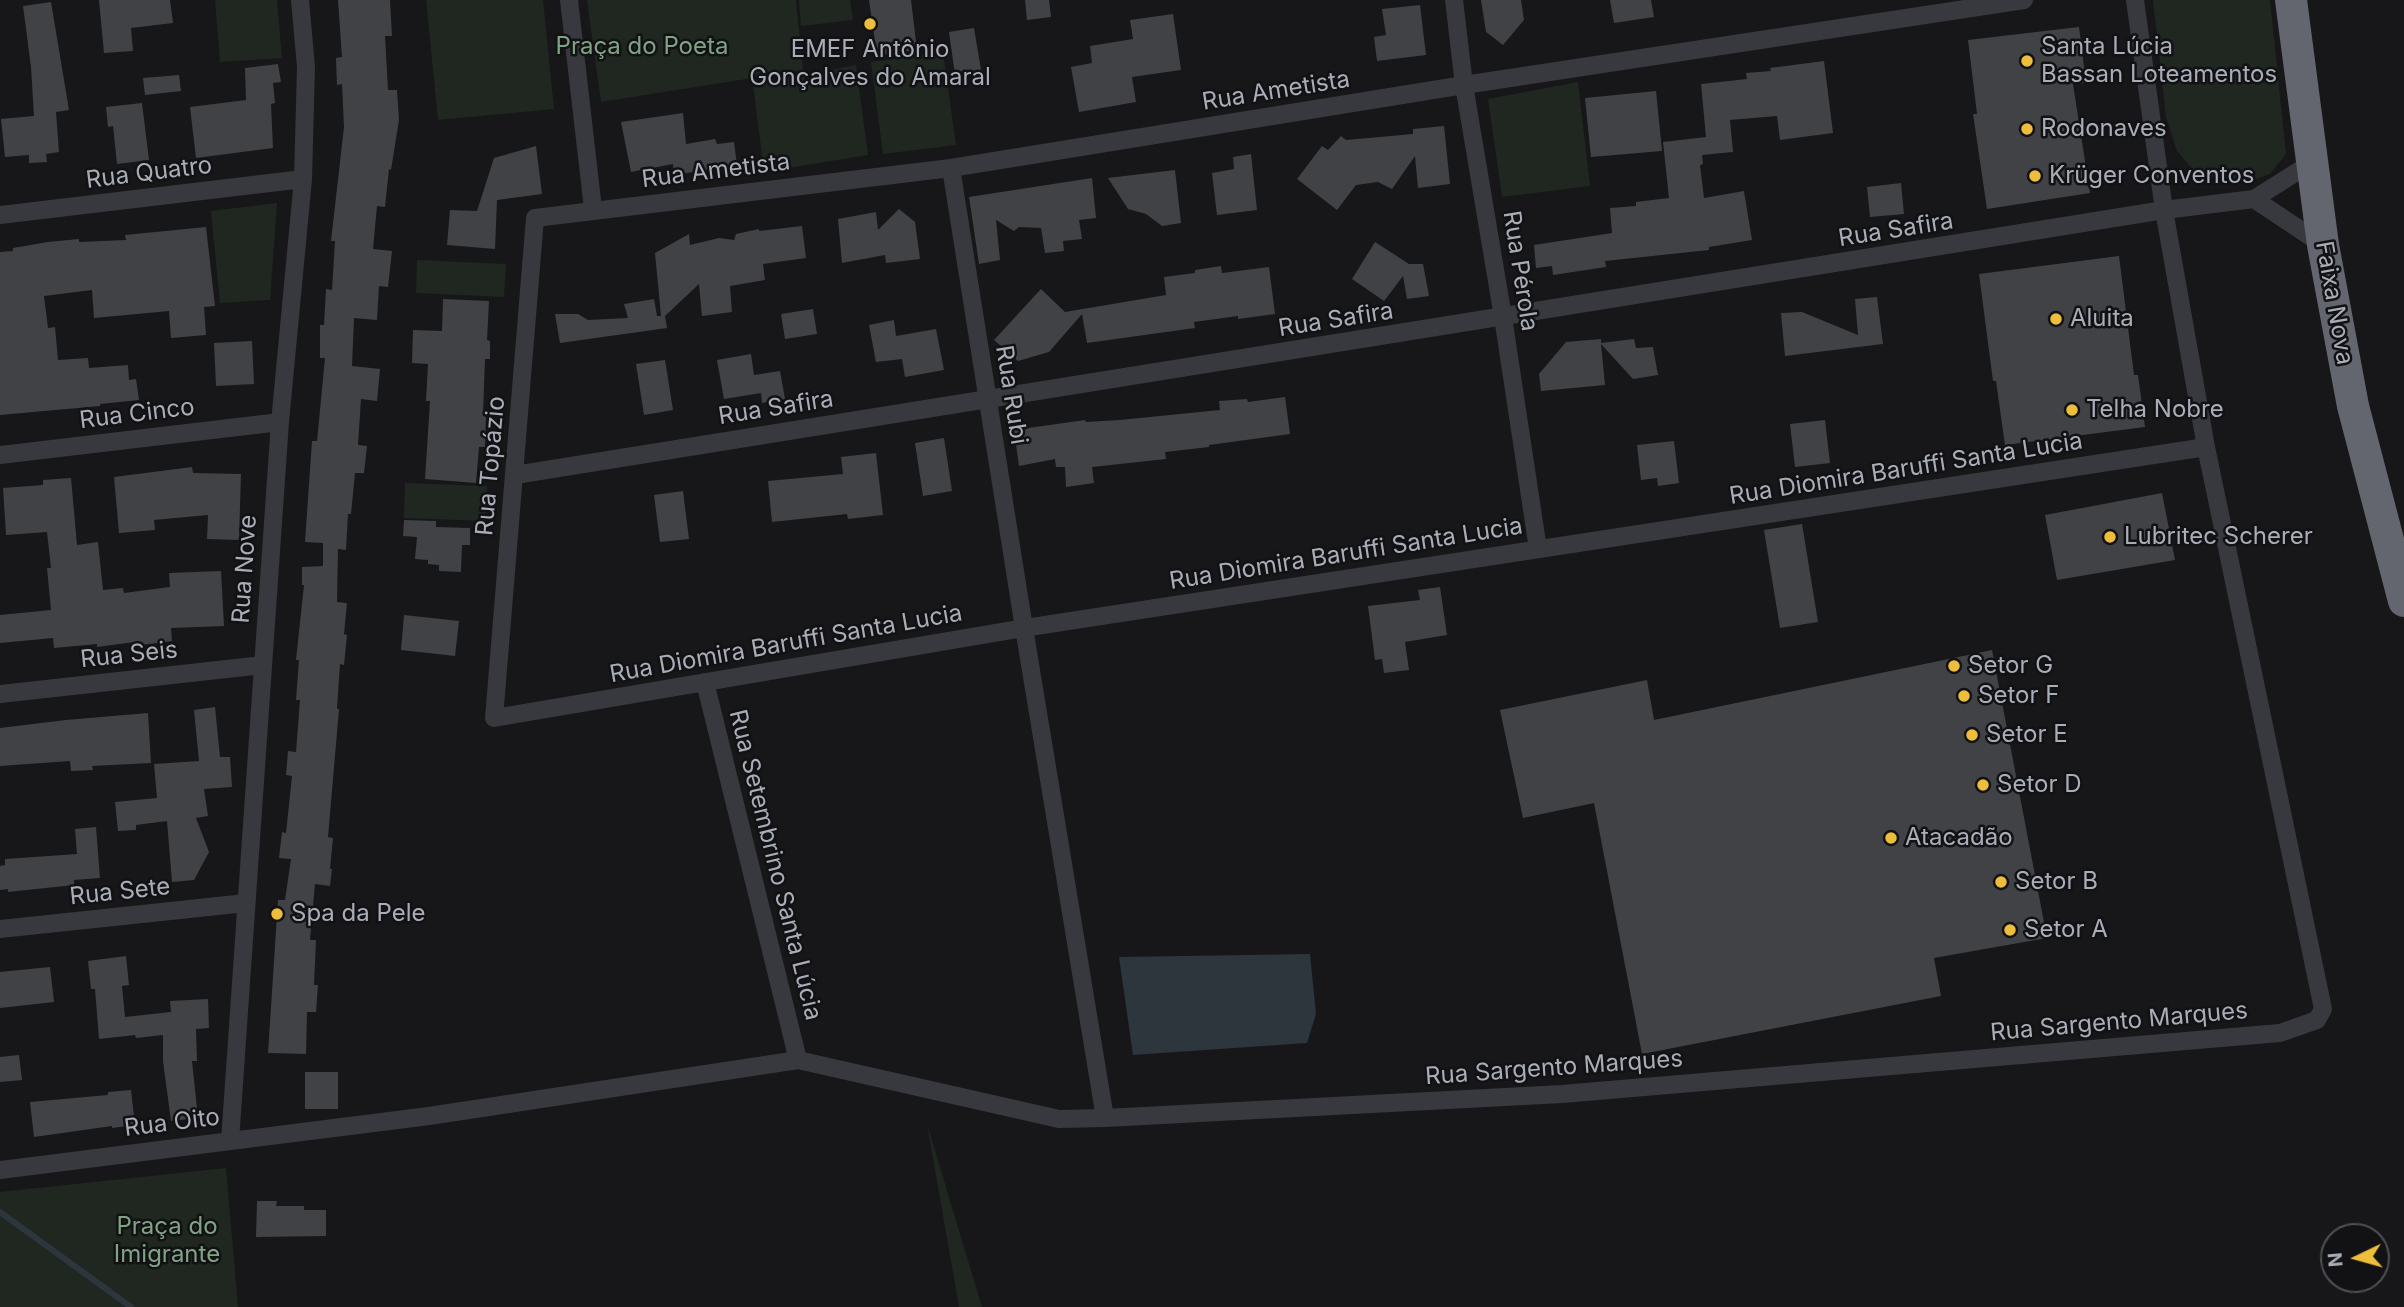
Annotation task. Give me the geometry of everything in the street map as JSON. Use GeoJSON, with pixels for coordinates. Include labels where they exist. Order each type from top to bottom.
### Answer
{"type":"FeatureCollection","features":[{"type":"Feature","properties":{"kind":"highway","name":"Faixa Nova"},"geometry":{"type":"LineString","coordinates":[[2291,0],[2323,245],[2353,406],[2404,601]]}},
{"type":"Feature","properties":{"kind":"street","name":"Rua Nove"},"geometry":{"type":"LineString","coordinates":[[230,1141],[280,422],[303,179],[306,67],[300,0]]}},
{"type":"Feature","properties":{"kind":"street"},"geometry":{"type":"LineString","coordinates":[[569,0],[593,209]]}},
{"type":"Feature","properties":{"kind":"street","name":"Rua Pérola"},"geometry":{"type":"LineString","coordinates":[[1454,0],[1464,85],[1538,549]]}},
{"type":"Feature","properties":{"kind":"street","name":"Rua Ametista"},"geometry":{"type":"LineString","coordinates":[[535,218],[951,168],[1464,85],[2024,0]]}},
{"type":"Feature","properties":{"kind":"street"},"geometry":{"type":"LineString","coordinates":[[2135,0],[2164,210],[2206,447]]}},
{"type":"Feature","properties":{"kind":"street"},"geometry":{"type":"LineString","coordinates":[[2311,163],[2254,199],[2323,245]]}},
{"type":"Feature","properties":{"kind":"street","name":"Rua Rubi"},"geometry":{"type":"LineString","coordinates":[[951,168],[1105,1118]]}},
{"type":"Feature","properties":{"kind":"street","name":"Rua Quatro"},"geometry":{"type":"LineString","coordinates":[[0,215],[303,179]]}},
{"type":"Feature","properties":{"kind":"street","name":"Rua Safira"},"geometry":{"type":"LineString","coordinates":[[515,475],[2164,210],[2254,199]]}},
{"type":"Feature","properties":{"kind":"street","name":"Rua Topázio"},"geometry":{"type":"LineString","coordinates":[[494,718],[535,218]]}},
{"type":"Feature","properties":{"kind":"street","name":"Rua Cinco"},"geometry":{"type":"LineString","coordinates":[[0,455],[280,422]]}},
{"type":"Feature","properties":{"kind":"street","name":"Rua Diomira Baruffi Santa Lucia"},"geometry":{"type":"LineString","coordinates":[[494,718],[1024,628],[2206,447]]}},
{"type":"Feature","properties":{"kind":"street","name":"Rua Sargento Marques"},"geometry":{"type":"LineString","coordinates":[[798,1060],[1059,1119],[1105,1118],[1562,1094],[2280,1032],[2317,1020],[2323,1009],[2206,447]]}},
{"type":"Feature","properties":{"kind":"street","name":"Rua Seis"},"geometry":{"type":"LineString","coordinates":[[0,694],[262,665]]}},
{"type":"Feature","properties":{"kind":"street","name":"Rua Setembrino Santa Lúcia"},"geometry":{"type":"LineString","coordinates":[[705,682],[798,1060]]}},
{"type":"Feature","properties":{"kind":"street","name":"Rua Sete"},"geometry":{"type":"LineString","coordinates":[[0,929],[246,904]]}},
{"type":"Feature","properties":{"kind":"street","name":"Rua Oito"},"geometry":{"type":"LineString","coordinates":[[0,1170],[429,1116],[798,1060]]}},
{"type":"Feature","properties":{"kind":"green space"},"geometry":{"type":"Polygon","coordinates":[[[215,0],[277,0],[282,58],[220,62],[215,0]]]}},
{"type":"Feature","properties":{"kind":"green space"},"geometry":{"type":"Polygon","coordinates":[[[426,0],[543,0],[554,109],[438,120],[426,0]]]}},
{"type":"Feature","properties":{"kind":"green space","name":"Praça do Poeta"},"geometry":{"type":"Polygon","coordinates":[[[587,0],[796,0],[803,70],[601,102],[587,0]]]}},
{"type":"Feature","properties":{"kind":"green space"},"geometry":{"type":"Polygon","coordinates":[[[799,0],[850,0],[853,20],[801,26],[799,0]]]}},
{"type":"Feature","properties":{"kind":"green space"},"geometry":{"type":"Polygon","coordinates":[[[2153,0],[2270,0],[2286,154],[2270,174],[2248,182],[2220,179],[2195,172],[2177,151],[2166,117],[2153,0]]]}},
{"type":"Feature","properties":{"kind":"green space"},"geometry":{"type":"Polygon","coordinates":[[[943,52],[956,145],[883,154],[871,62],[943,52]]]}},
{"type":"Feature","properties":{"kind":"green space"},"geometry":{"type":"Polygon","coordinates":[[[856,65],[868,155],[764,172],[753,84],[856,65]]]}},
{"type":"Feature","properties":{"kind":"green space"},"geometry":{"type":"Polygon","coordinates":[[[1578,82],[1590,186],[1502,197],[1488,99],[1578,82]]]}},
{"type":"Feature","properties":{"kind":"green space"},"geometry":{"type":"Polygon","coordinates":[[[277,203],[270,300],[220,303],[211,211],[277,203]]]}},
{"type":"Feature","properties":{"kind":"green space"},"geometry":{"type":"Polygon","coordinates":[[[417,260],[506,264],[504,297],[416,293],[417,260]]]}},
{"type":"Feature","properties":{"kind":"green space"},"geometry":{"type":"Polygon","coordinates":[[[405,483],[487,486],[486,521],[404,518],[405,483]]]}},
{"type":"Feature","properties":{"kind":"green space"},"geometry":{"type":"Polygon","coordinates":[[[927,1124],[982,1307],[959,1307],[927,1124]]]}},
{"type":"Feature","properties":{"kind":"green space","name":"Praça do Imigrante"},"geometry":{"type":"Polygon","coordinates":[[[226,1168],[238,1307],[0,1307],[0,1192],[226,1168]]]}},
{"type":"Feature","properties":{"kind":"shaded area"},"geometry":{"type":"Polygon","coordinates":[[[1310,954],[1316,1014],[1307,1043],[1133,1055],[1119,957],[1310,954]]]}},
{"type":"Feature","properties":{"kind":"building"},"geometry":{"type":"Polygon","coordinates":[[[99,0],[170,0],[173,23],[131,28],[133,51],[104,53],[99,0]]]}},
{"type":"Feature","properties":{"kind":"building"},"geometry":{"type":"Polygon","coordinates":[[[338,0],[390,0],[392,36],[385,36],[388,90],[397,90],[399,120],[385,207],[377,206],[373,249],[392,251],[388,287],[379,286],[377,320],[354,318],[352,366],[380,369],[377,401],[361,399],[358,445],[367,446],[364,473],[355,473],[351,514],[348,514],[346,550],[338,549],[337,602],[347,603],[344,634],[347,635],[344,665],[340,664],[339,709],[328,837],[333,838],[330,886],[315,884],[310,940],[316,940],[316,1012],[307,1012],[306,1054],[268,1053],[278,900],[285,900],[291,859],[279,858],[282,832],[286,833],[292,776],[286,775],[288,751],[296,752],[300,700],[296,700],[299,660],[296,660],[304,585],[302,567],[323,566],[323,543],[305,542],[312,441],[317,441],[325,358],[320,358],[320,325],[324,325],[326,289],[332,290],[335,241],[331,241],[344,127],[342,84],[337,85],[336,58],[342,57],[338,0]]]}},
{"type":"Feature","properties":{"kind":"building"},"geometry":{"type":"Polygon","coordinates":[[[869,0],[911,0],[917,50],[877,55],[869,0]]]}},
{"type":"Feature","properties":{"kind":"building"},"geometry":{"type":"Polygon","coordinates":[[[1025,0],[1049,0],[1051,17],[1027,20],[1025,0]]]}},
{"type":"Feature","properties":{"kind":"building"},"geometry":{"type":"Polygon","coordinates":[[[1481,0],[1521,0],[1524,20],[1503,45],[1486,32],[1481,0]]]}},
{"type":"Feature","properties":{"kind":"building"},"geometry":{"type":"Polygon","coordinates":[[[1610,0],[1651,0],[1654,17],[1614,23],[1610,0]]]}},
{"type":"Feature","properties":{"kind":"building"},"geometry":{"type":"Polygon","coordinates":[[[51,2],[69,110],[56,112],[59,152],[46,154],[47,162],[29,163],[29,155],[5,157],[1,119],[34,116],[23,6],[51,2]]]}},
{"type":"Feature","properties":{"kind":"building"},"geometry":{"type":"Polygon","coordinates":[[[1420,5],[1426,55],[1377,61],[1374,37],[1386,35],[1382,9],[1420,5]]]}},
{"type":"Feature","properties":{"kind":"building"},"geometry":{"type":"Polygon","coordinates":[[[1173,14],[1181,70],[1132,77],[1136,102],[1079,112],[1071,67],[1092,63],[1090,46],[1133,39],[1130,20],[1173,14]]]}},
{"type":"Feature","properties":{"kind":"building"},"geometry":{"type":"Polygon","coordinates":[[[2079,27],[2086,83],[2073,84],[2090,193],[1987,209],[1973,114],[1977,114],[1968,40],[2079,27]]]}},
{"type":"Feature","properties":{"kind":"building"},"geometry":{"type":"Polygon","coordinates":[[[974,28],[981,70],[955,75],[949,32],[974,28]]]}},
{"type":"Feature","properties":{"kind":"building"},"geometry":{"type":"Polygon","coordinates":[[[1824,61],[1833,133],[1780,140],[1777,116],[1730,120],[1733,152],[1702,155],[1703,164],[1700,165],[1704,198],[1744,191],[1752,240],[1709,247],[1709,250],[1605,261],[1606,267],[1553,275],[1552,266],[1536,268],[1534,245],[1612,233],[1610,208],[1636,206],[1636,202],[1669,198],[1663,142],[1706,137],[1701,84],[1747,79],[1746,73],[1824,61]]]}},
{"type":"Feature","properties":{"kind":"building"},"geometry":{"type":"Polygon","coordinates":[[[278,64],[281,82],[273,83],[275,103],[271,104],[273,148],[196,158],[190,107],[246,100],[245,68],[278,64]]]}},
{"type":"Feature","properties":{"kind":"building"},"geometry":{"type":"Polygon","coordinates":[[[179,75],[181,91],[145,95],[143,78],[179,75]]]}},
{"type":"Feature","properties":{"kind":"building"},"geometry":{"type":"Polygon","coordinates":[[[1656,91],[1662,151],[1591,157],[1585,98],[1656,91]]]}},
{"type":"Feature","properties":{"kind":"building"},"geometry":{"type":"Polygon","coordinates":[[[142,103],[149,160],[117,164],[113,126],[108,127],[106,107],[142,103]]]}},
{"type":"Feature","properties":{"kind":"building"},"geometry":{"type":"Polygon","coordinates":[[[683,113],[686,144],[715,139],[717,144],[734,142],[737,165],[674,175],[673,164],[631,172],[621,122],[683,113]]]}},
{"type":"Feature","properties":{"kind":"building"},"geometry":{"type":"Polygon","coordinates":[[[1444,126],[1450,184],[1418,188],[1415,156],[1392,189],[1378,182],[1356,185],[1337,210],[1297,179],[1322,146],[1328,150],[1341,136],[1346,140],[1413,134],[1413,129],[1444,126]]]}},
{"type":"Feature","properties":{"kind":"building"},"geometry":{"type":"Polygon","coordinates":[[[536,146],[542,194],[497,200],[495,249],[447,245],[450,210],[477,211],[494,158],[536,146]]]}},
{"type":"Feature","properties":{"kind":"building"},"geometry":{"type":"Polygon","coordinates":[[[1251,154],[1257,210],[1217,215],[1212,173],[1234,169],[1233,157],[1251,154]]]}},
{"type":"Feature","properties":{"kind":"building"},"geometry":{"type":"Polygon","coordinates":[[[1175,170],[1181,223],[1162,226],[1146,214],[1128,209],[1108,178],[1175,170]]]}},
{"type":"Feature","properties":{"kind":"building"},"geometry":{"type":"Polygon","coordinates":[[[1092,178],[1096,218],[1079,220],[1082,239],[1063,241],[1064,251],[1045,253],[1041,228],[1019,227],[1014,231],[996,220],[1000,260],[979,264],[969,197],[1092,178]]]}},
{"type":"Feature","properties":{"kind":"building"},"geometry":{"type":"Polygon","coordinates":[[[1901,183],[1904,214],[1870,217],[1867,187],[1901,183]]]}},
{"type":"Feature","properties":{"kind":"building"},"geometry":{"type":"Polygon","coordinates":[[[899,209],[915,222],[920,259],[886,263],[885,255],[842,263],[838,219],[876,212],[878,230],[899,209]]]}},
{"type":"Feature","properties":{"kind":"building"},"geometry":{"type":"Polygon","coordinates":[[[802,226],[806,258],[763,264],[765,280],[730,286],[732,312],[702,316],[699,284],[665,316],[667,328],[560,343],[555,314],[578,314],[588,320],[628,318],[624,304],[654,299],[657,316],[661,316],[655,253],[689,234],[690,245],[719,238],[734,240],[736,234],[759,229],[802,226]]]}},
{"type":"Feature","properties":{"kind":"building"},"geometry":{"type":"Polygon","coordinates":[[[206,227],[215,306],[204,307],[206,335],[171,338],[169,311],[94,318],[92,290],[44,296],[48,328],[55,327],[58,360],[88,358],[89,368],[128,365],[129,380],[136,379],[139,400],[0,415],[0,252],[48,242],[79,239],[79,242],[126,240],[125,235],[206,227]]]}},
{"type":"Feature","properties":{"kind":"building"},"geometry":{"type":"Polygon","coordinates":[[[1375,242],[1409,264],[1423,264],[1429,296],[1407,299],[1403,276],[1384,301],[1352,279],[1375,242]]]}},
{"type":"Feature","properties":{"kind":"building","name":"Aluita"},"geometry":{"type":"Polygon","coordinates":[[[2119,256],[2134,375],[2138,375],[2145,427],[2005,445],[1996,381],[1993,381],[1979,274],[2119,256]]]}},
{"type":"Feature","properties":{"kind":"building"},"geometry":{"type":"Polygon","coordinates":[[[1221,266],[1222,273],[1269,267],[1275,314],[1194,322],[1195,328],[1087,343],[1082,314],[1049,352],[1018,361],[994,340],[1041,289],[1065,312],[1166,295],[1164,277],[1221,266]]]}},
{"type":"Feature","properties":{"kind":"building"},"geometry":{"type":"Polygon","coordinates":[[[1877,297],[1883,344],[1785,356],[1781,313],[1802,312],[1858,335],[1855,299],[1877,297]]]}},
{"type":"Feature","properties":{"kind":"building"},"geometry":{"type":"Polygon","coordinates":[[[443,299],[489,301],[487,340],[490,341],[490,359],[485,359],[483,414],[486,414],[485,447],[479,447],[476,483],[425,479],[430,401],[426,401],[428,364],[412,363],[413,330],[442,331],[443,299]]]}},
{"type":"Feature","properties":{"kind":"building"},"geometry":{"type":"Polygon","coordinates":[[[813,309],[817,334],[785,339],[781,314],[813,309]]]}},
{"type":"Feature","properties":{"kind":"building"},"geometry":{"type":"Polygon","coordinates":[[[894,320],[896,336],[936,329],[944,370],[905,377],[902,359],[876,362],[869,325],[894,320]]]}},
{"type":"Feature","properties":{"kind":"building"},"geometry":{"type":"Polygon","coordinates":[[[1601,339],[1601,343],[1634,339],[1636,348],[1653,347],[1658,375],[1633,379],[1601,344],[1605,385],[1541,391],[1539,374],[1566,342],[1601,339]]]}},
{"type":"Feature","properties":{"kind":"building"},"geometry":{"type":"Polygon","coordinates":[[[252,341],[254,384],[216,386],[214,343],[252,341]]]}},
{"type":"Feature","properties":{"kind":"building"},"geometry":{"type":"Polygon","coordinates":[[[751,354],[754,375],[780,371],[785,399],[762,403],[761,393],[724,399],[717,360],[751,354]]]}},
{"type":"Feature","properties":{"kind":"building"},"geometry":{"type":"Polygon","coordinates":[[[665,360],[673,410],[644,415],[636,364],[665,360]]]}},
{"type":"Feature","properties":{"kind":"building"},"geometry":{"type":"Polygon","coordinates":[[[1285,397],[1290,434],[1165,452],[1166,459],[1092,467],[1094,483],[1066,487],[1065,467],[1056,467],[1055,459],[1019,466],[1014,430],[1085,420],[1120,420],[1220,410],[1219,401],[1247,399],[1248,402],[1285,397]]]}},
{"type":"Feature","properties":{"kind":"building"},"geometry":{"type":"Polygon","coordinates":[[[1825,420],[1830,463],[1795,467],[1790,424],[1825,420]]]}},
{"type":"Feature","properties":{"kind":"building"},"geometry":{"type":"Polygon","coordinates":[[[944,438],[952,491],[923,496],[915,443],[944,438]]]}},
{"type":"Feature","properties":{"kind":"building"},"geometry":{"type":"Polygon","coordinates":[[[1674,441],[1679,483],[1658,486],[1657,478],[1641,480],[1637,445],[1674,441]]]}},
{"type":"Feature","properties":{"kind":"building"},"geometry":{"type":"Polygon","coordinates":[[[876,453],[883,515],[848,519],[847,514],[772,522],[768,481],[843,474],[841,457],[876,453]]]}},
{"type":"Feature","properties":{"kind":"building"},"geometry":{"type":"Polygon","coordinates":[[[192,467],[193,473],[241,474],[239,540],[207,539],[208,515],[154,520],[155,530],[119,533],[114,477],[192,467]]]}},
{"type":"Feature","properties":{"kind":"building"},"geometry":{"type":"Polygon","coordinates":[[[71,478],[77,545],[98,542],[103,590],[123,588],[124,593],[170,587],[169,573],[221,571],[224,626],[171,628],[172,641],[134,646],[134,642],[97,647],[97,644],[54,648],[53,638],[0,643],[0,615],[51,610],[47,568],[51,568],[47,532],[6,535],[3,488],[43,485],[43,480],[71,478]]]}},
{"type":"Feature","properties":{"kind":"building"},"geometry":{"type":"Polygon","coordinates":[[[683,491],[689,539],[660,542],[654,495],[683,491]]]}},
{"type":"Feature","properties":{"kind":"building","name":"Lubritec Scherer"},"geometry":{"type":"Polygon","coordinates":[[[2162,493],[2175,560],[2057,580],[2045,515],[2162,493]]]}},
{"type":"Feature","properties":{"kind":"building"},"geometry":{"type":"Polygon","coordinates":[[[404,520],[436,521],[436,527],[470,528],[470,545],[462,545],[461,572],[439,571],[439,565],[428,564],[428,560],[415,559],[417,537],[403,536],[404,520]]]}},
{"type":"Feature","properties":{"kind":"building"},"geometry":{"type":"Polygon","coordinates":[[[1802,524],[1818,622],[1780,628],[1764,530],[1802,524]]]}},
{"type":"Feature","properties":{"kind":"building"},"geometry":{"type":"Polygon","coordinates":[[[1440,587],[1447,635],[1405,642],[1409,670],[1384,673],[1382,659],[1375,660],[1368,606],[1420,600],[1418,590],[1440,587]]]}},
{"type":"Feature","properties":{"kind":"building"},"geometry":{"type":"Polygon","coordinates":[[[404,615],[459,621],[455,656],[401,650],[404,615]]]}},
{"type":"Feature","properties":{"kind":"building"},"geometry":{"type":"Polygon","coordinates":[[[1992,650],[2047,938],[1934,958],[1941,996],[1642,1054],[1594,803],[1523,818],[1500,710],[1647,680],[1654,720],[1992,650]]]}},
{"type":"Feature","properties":{"kind":"building"},"geometry":{"type":"Polygon","coordinates":[[[215,707],[220,757],[230,757],[232,787],[204,789],[208,816],[196,818],[209,852],[194,880],[172,882],[167,821],[136,825],[136,830],[118,831],[115,802],[157,798],[154,764],[199,761],[194,710],[215,707]]]}},
{"type":"Feature","properties":{"kind":"building"},"geometry":{"type":"Polygon","coordinates":[[[148,713],[151,763],[92,766],[93,770],[71,771],[70,761],[0,766],[0,728],[148,713]]]}},
{"type":"Feature","properties":{"kind":"building"},"geometry":{"type":"Polygon","coordinates":[[[96,827],[100,878],[74,880],[74,885],[8,892],[8,889],[0,890],[0,866],[5,865],[5,859],[77,854],[75,829],[96,827]]]}},
{"type":"Feature","properties":{"kind":"building"},"geometry":{"type":"Polygon","coordinates":[[[126,956],[129,985],[122,986],[125,1017],[171,1012],[170,1001],[208,999],[209,1028],[196,1029],[197,1061],[192,1061],[198,1118],[171,1121],[163,1061],[163,1035],[99,1039],[95,989],[91,989],[88,961],[126,956]]]}},
{"type":"Feature","properties":{"kind":"building"},"geometry":{"type":"Polygon","coordinates":[[[50,967],[54,1002],[0,1008],[0,972],[50,967]]]}},
{"type":"Feature","properties":{"kind":"building"},"geometry":{"type":"Polygon","coordinates":[[[19,1055],[22,1080],[0,1082],[0,1057],[19,1055]]]}},
{"type":"Feature","properties":{"kind":"building"},"geometry":{"type":"Polygon","coordinates":[[[305,1072],[338,1072],[338,1109],[305,1109],[305,1072]]]}},
{"type":"Feature","properties":{"kind":"building"},"geometry":{"type":"Polygon","coordinates":[[[131,1090],[135,1125],[34,1137],[30,1102],[108,1095],[108,1092],[131,1090]]]}},
{"type":"Feature","properties":{"kind":"building"},"geometry":{"type":"Polygon","coordinates":[[[257,1201],[277,1201],[276,1206],[304,1206],[304,1210],[326,1210],[326,1236],[256,1237],[257,1201]]]}},
{"type":"Feature","properties":{"kind":"waterway"},"geometry":{"type":"LineString","coordinates":[[0,1212],[131,1307]]}},
{"type":"Feature","properties":{"kind":"place","name":"EMEF Antônio Gonçalves do Amaral"},"geometry":{"type":"Point","coordinates":[870,24]}},
{"type":"Feature","properties":{"kind":"place","name":"Santa Lúcia Bassan Loteamentos"},"geometry":{"type":"Point","coordinates":[2027,61]}},
{"type":"Feature","properties":{"kind":"place","name":"Rodonaves"},"geometry":{"type":"Point","coordinates":[2027,129]}},
{"type":"Feature","properties":{"kind":"place","name":"Krüger Conventos"},"geometry":{"type":"Point","coordinates":[2035,176]}},
{"type":"Feature","properties":{"kind":"place","name":"Aluita"},"geometry":{"type":"Point","coordinates":[2056,319]}},
{"type":"Feature","properties":{"kind":"place","name":"Telha Nobre"},"geometry":{"type":"Point","coordinates":[2072,410]}},
{"type":"Feature","properties":{"kind":"place","name":"Lubritec Scherer"},"geometry":{"type":"Point","coordinates":[2110,537]}},
{"type":"Feature","properties":{"kind":"place","name":"Setor G"},"geometry":{"type":"Point","coordinates":[1954,666]}},
{"type":"Feature","properties":{"kind":"place","name":"Setor F"},"geometry":{"type":"Point","coordinates":[1964,696]}},
{"type":"Feature","properties":{"kind":"place","name":"Setor E"},"geometry":{"type":"Point","coordinates":[1972,735]}},
{"type":"Feature","properties":{"kind":"place","name":"Setor D"},"geometry":{"type":"Point","coordinates":[1983,785]}},
{"type":"Feature","properties":{"kind":"place","name":"Atacadão"},"geometry":{"type":"Point","coordinates":[1891,838]}},
{"type":"Feature","properties":{"kind":"place","name":"Setor B"},"geometry":{"type":"Point","coordinates":[2001,882]}},
{"type":"Feature","properties":{"kind":"place","name":"Spa da Pele"},"geometry":{"type":"Point","coordinates":[277,914]}},
{"type":"Feature","properties":{"kind":"place","name":"Setor A"},"geometry":{"type":"Point","coordinates":[2010,930]}}]}
